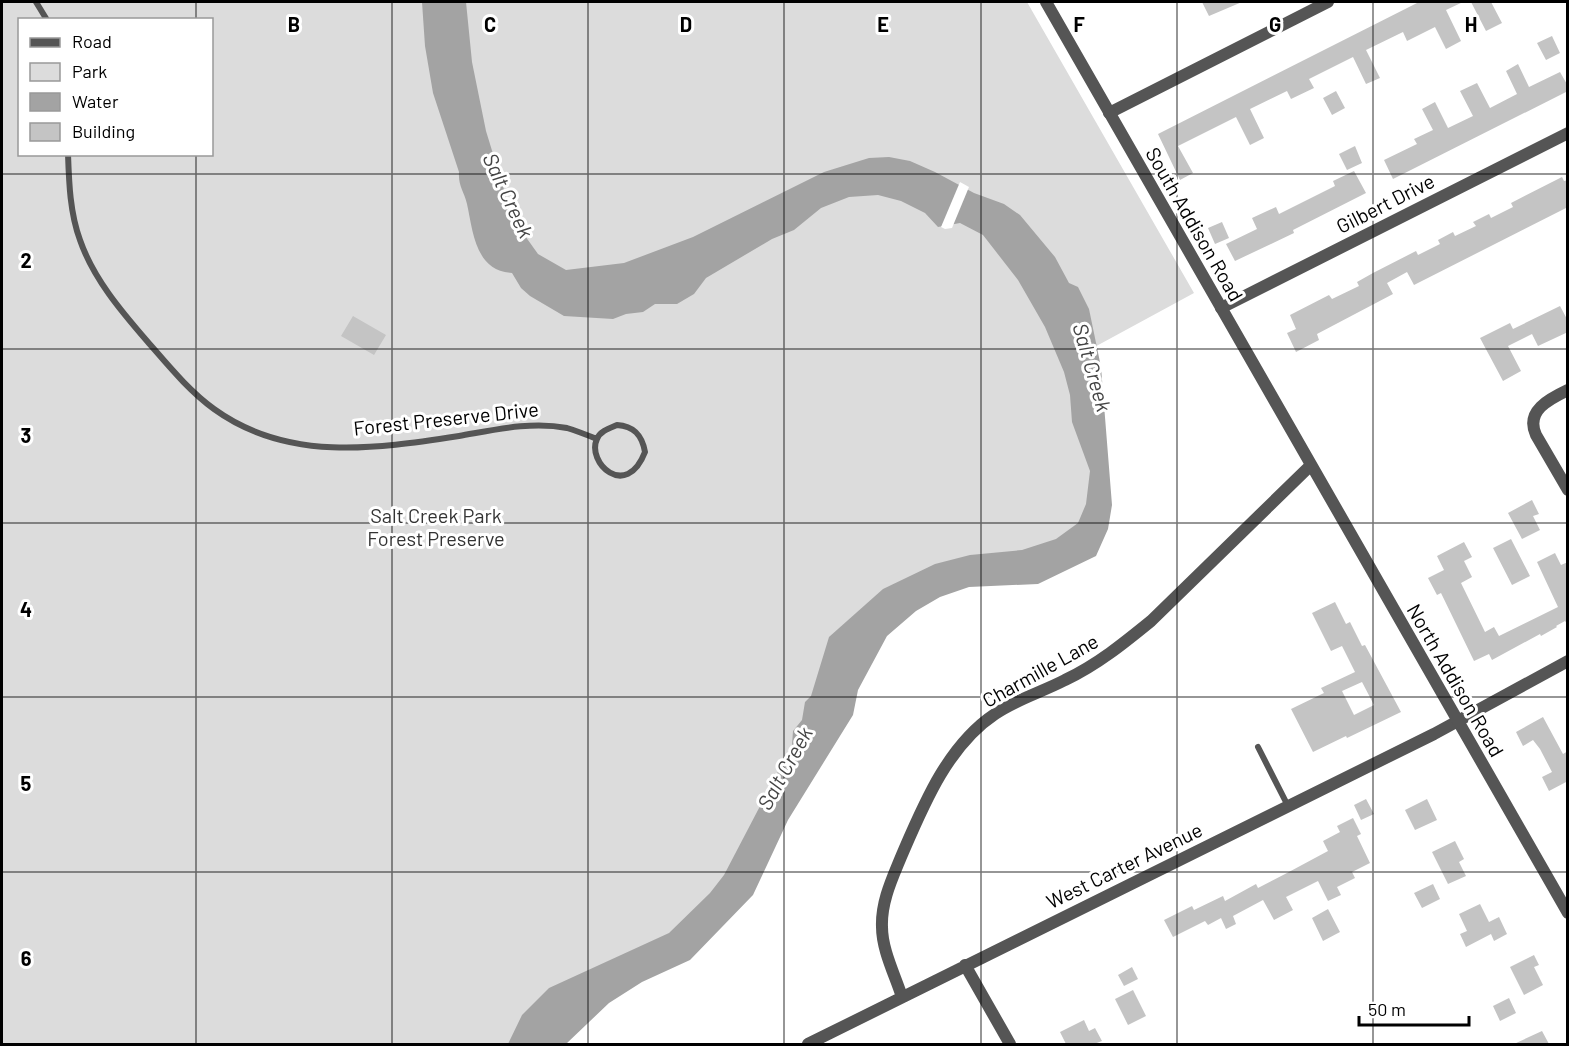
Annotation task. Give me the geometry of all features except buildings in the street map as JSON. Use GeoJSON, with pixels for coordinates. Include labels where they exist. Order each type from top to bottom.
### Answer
{"type":"FeatureCollection","features":[{"type":"Feature","properties":{"kind":"street","name":"South Addison Road"},"geometry":{"type":"LineString","coordinates":[[1046,2],[1310,466]]}},
{"type":"Feature","properties":{"kind":"street"},"geometry":{"type":"LineString","coordinates":[[1110,113],[1328,2]]}},
{"type":"Feature","properties":{"kind":"street","name":"Gilbert Drive"},"geometry":{"type":"LineString","coordinates":[[1221,308],[1568,133]]}},
{"type":"Feature","properties":{"kind":"street"},"geometry":{"type":"LineString","coordinates":[[1568,390],[1545,402],[1533,419],[1536,435],[1568,490]]}},
{"type":"Feature","properties":{"kind":"street","name":"North Addison Road"},"geometry":{"type":"LineString","coordinates":[[1310,466],[1568,913]]}},
{"type":"Feature","properties":{"kind":"street","name":"Charmille Lane"},"geometry":{"type":"LineString","coordinates":[[902,997],[884,944],[883,910],[888,890],[912,832],[934,787],[952,758],[966,740],[995,714],[1075,675],[1133,636],[1310,466]]}},
{"type":"Feature","properties":{"kind":"street","name":"West Carter Avenue"},"geometry":{"type":"LineString","coordinates":[[808,1044],[1458,721],[1568,661]]}},
{"type":"Feature","properties":{"kind":"street"},"geometry":{"type":"LineString","coordinates":[[965,965],[1010,1044]]}},
{"type":"Feature","properties":{"kind":"lane"},"geometry":{"type":"LineString","coordinates":[[36,2],[46,18]]}},
{"type":"Feature","properties":{"kind":"lane","name":"Forest Preserve Drive"},"geometry":{"type":"LineString","coordinates":[[68,156],[73,212],[79,238],[87,258],[107,292],[172,370],[228,419],[254,432],[278,440],[334,448],[360,449],[398,445],[536,425],[568,429],[597,439]]}},
{"type":"Feature","properties":{"kind":"lane"},"geometry":{"type":"LineString","coordinates":[[616,425],[625,425],[633,428],[640,436],[645,452],[636,469],[621,477],[605,469],[598,459],[595,449],[597,439],[616,425]]}},
{"type":"Feature","properties":{"kind":"lane"},"geometry":{"type":"LineString","coordinates":[[1258,747],[1288,806]]}},
{"type":"Feature","properties":{"kind":"green space","name":"Salt Creek Park Forest Preserve"},"geometry":{"type":"Polygon","coordinates":[[[2,2],[1027,2],[1194,293],[1078,356],[1102,496],[1067,550],[903,596],[706,916],[525,1044],[2,1044],[2,2]]]}},
{"type":"Feature","properties":{"kind":"water","name":"Salt Creek"},"geometry":{"type":"Polygon","coordinates":[[[422,2],[466,2],[472,62],[486,131],[513,219],[538,254],[566,270],[624,263],[693,237],[824,172],[869,158],[889,157],[910,161],[935,172],[974,193],[1004,204],[1020,215],[1055,257],[1069,283],[1078,287],[1089,309],[1101,367],[1112,505],[1108,529],[1096,556],[1038,584],[969,587],[940,597],[916,611],[887,636],[858,690],[853,715],[788,820],[753,895],[690,960],[642,982],[609,1003],[566,1044],[508,1044],[522,1015],[549,988],[669,933],[710,893],[724,875],[792,745],[793,731],[802,720],[805,702],[811,696],[829,637],[883,589],[935,564],[970,555],[1022,550],[1056,539],[1078,523],[1086,504],[1090,471],[1072,422],[1070,395],[1064,372],[1045,327],[1018,280],[983,235],[960,223],[938,227],[925,213],[901,201],[878,195],[849,197],[821,208],[794,230],[772,239],[706,278],[694,294],[677,304],[655,304],[643,312],[626,314],[613,319],[564,316],[530,296],[521,288],[512,273],[500,271],[490,265],[478,248],[466,199],[460,185],[459,172],[433,93],[425,46],[422,2]]]}},
{"type":"Feature","properties":{"kind":"pier"},"geometry":{"type":"Polygon","coordinates":[[[960,182],[969,187],[952,228],[945,229],[941,227],[960,182]]]}}]}
